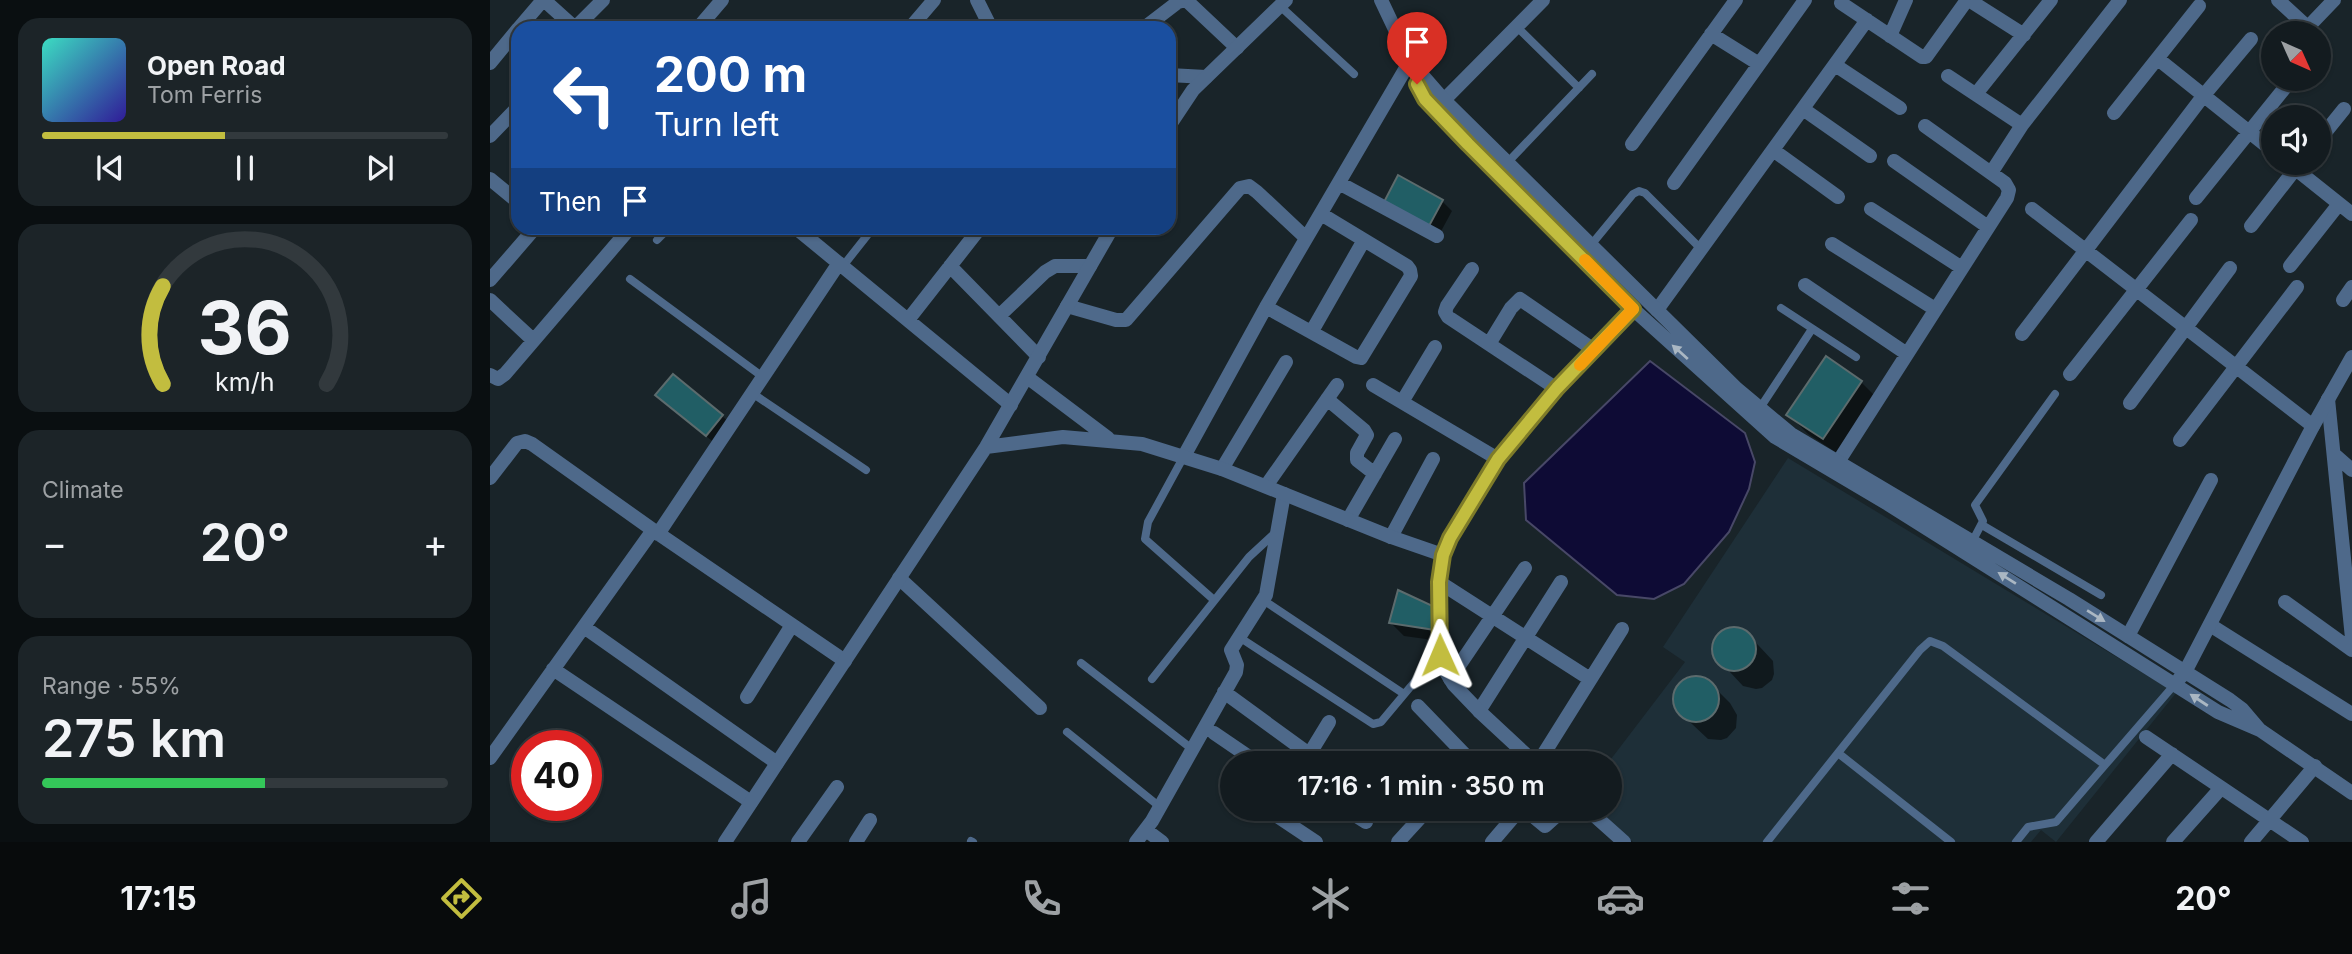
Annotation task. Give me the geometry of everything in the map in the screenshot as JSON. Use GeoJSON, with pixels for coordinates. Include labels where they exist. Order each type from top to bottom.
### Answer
{"type":"FeatureCollection","features":[{"type":"Feature","properties":{"kind":"street"},"geometry":{"type":"LineString","coordinates":[[526,21],[544,0],[567,21]]}},
{"type":"Feature","properties":{"kind":"street"},"geometry":{"type":"LineString","coordinates":[[582,21],[603,0]]}},
{"type":"Feature","properties":{"kind":"street"},"geometry":{"type":"LineString","coordinates":[[704,21],[722,0]]}},
{"type":"Feature","properties":{"kind":"street"},"geometry":{"type":"LineString","coordinates":[[976,0],[987,21]]}},
{"type":"Feature","properties":{"kind":"street"},"geometry":{"type":"LineString","coordinates":[[1153,21],[1178,2],[1186,0],[1237,48]]}},
{"type":"Feature","properties":{"kind":"street"},"geometry":{"type":"LineString","coordinates":[[1381,0],[1413,66],[1417,84],[1425,99],[1633,309],[1775,437],[1888,504],[2218,712],[2260,730],[2352,793]]}},
{"type":"Feature","properties":{"kind":"street"},"geometry":{"type":"LineString","coordinates":[[1444,100],[1543,0]]}},
{"type":"Feature","properties":{"kind":"street"},"geometry":{"type":"LineString","coordinates":[[1632,144],[1736,0]]}},
{"type":"Feature","properties":{"kind":"street"},"geometry":{"type":"LineString","coordinates":[[1674,183],[1805,0]]}},
{"type":"Feature","properties":{"kind":"street"},"geometry":{"type":"LineString","coordinates":[[1890,36],[1906,0]]}},
{"type":"Feature","properties":{"kind":"street"},"geometry":{"type":"LineString","coordinates":[[1841,3],[1922,57],[1926,57],[1968,0],[2024,36]]}},
{"type":"Feature","properties":{"kind":"street"},"geometry":{"type":"LineString","coordinates":[[1976,93],[2051,0]]}},
{"type":"Feature","properties":{"kind":"street"},"geometry":{"type":"LineString","coordinates":[[1991,173],[2022,125],[2120,0]]}},
{"type":"Feature","properties":{"kind":"street"},"geometry":{"type":"LineString","coordinates":[[2278,0],[2307,25],[2312,24],[2334,0]]}},
{"type":"Feature","properties":{"kind":"street"},"geometry":{"type":"LineString","coordinates":[[915,21],[928,2]]}},
{"type":"Feature","properties":{"kind":"street"},"geometry":{"type":"LineString","coordinates":[[1176,114],[1206,78],[1283,3]]}},
{"type":"Feature","properties":{"kind":"street"},"geometry":{"type":"LineString","coordinates":[[2114,113],[2199,6]]}},
{"type":"Feature","properties":{"kind":"street"},"geometry":{"type":"LineString","coordinates":[[1657,310],[1867,20]]}},
{"type":"Feature","properties":{"kind":"street"},"geometry":{"type":"LineString","coordinates":[[1712,34],[1758,66]]}},
{"type":"Feature","properties":{"kind":"street"},"geometry":{"type":"LineString","coordinates":[[490,63],[511,38]]}},
{"type":"Feature","properties":{"kind":"street"},"geometry":{"type":"LineString","coordinates":[[2022,334],[2204,95],[2250,39]]}},
{"type":"Feature","properties":{"kind":"street"},"geometry":{"type":"LineString","coordinates":[[2158,59],[2261,142]]}},
{"type":"Feature","properties":{"kind":"street"},"geometry":{"type":"LineString","coordinates":[[1835,65],[1900,108]]}},
{"type":"Feature","properties":{"kind":"street"},"geometry":{"type":"LineString","coordinates":[[1413,66],[1591,246],[1760,408],[1791,434],[2129,636],[2242,709],[2260,730]]}},
{"type":"Feature","properties":{"kind":"street"},"geometry":{"type":"LineString","coordinates":[[1184,457],[1306,238],[1413,66]]}},
{"type":"Feature","properties":{"kind":"street"},"geometry":{"type":"LineString","coordinates":[[1176,76],[1206,78]]}},
{"type":"Feature","properties":{"kind":"street"},"geometry":{"type":"LineString","coordinates":[[1948,76],[2022,125]]}},
{"type":"Feature","properties":{"kind":"street"},"geometry":{"type":"LineString","coordinates":[[2196,198],[2282,91]]}},
{"type":"Feature","properties":{"kind":"street"},"geometry":{"type":"LineString","coordinates":[[1803,109],[1870,156]]}},
{"type":"Feature","properties":{"kind":"street"},"geometry":{"type":"LineString","coordinates":[[2331,125],[2344,109]]}},
{"type":"Feature","properties":{"kind":"street"},"geometry":{"type":"LineString","coordinates":[[490,136],[511,114]]}},
{"type":"Feature","properties":{"kind":"street"},"geometry":{"type":"LineString","coordinates":[[1838,462],[2009,190],[2005,183],[1926,126]]}},
{"type":"Feature","properties":{"kind":"street"},"geometry":{"type":"LineString","coordinates":[[1773,150],[1838,197]]}},
{"type":"Feature","properties":{"kind":"street"},"geometry":{"type":"LineString","coordinates":[[1894,161],[1988,227]]}},
{"type":"Feature","properties":{"kind":"street"},"geometry":{"type":"LineString","coordinates":[[2251,226],[2287,175]]}},
{"type":"Feature","properties":{"kind":"street"},"geometry":{"type":"LineString","coordinates":[[2290,266],[2347,205],[2307,175]]}},
{"type":"Feature","properties":{"kind":"street"},"geometry":{"type":"LineString","coordinates":[[490,179],[511,196]]}},
{"type":"Feature","properties":{"kind":"street"},"geometry":{"type":"LineString","coordinates":[[1339,183],[1437,236]]}},
{"type":"Feature","properties":{"kind":"street"},"geometry":{"type":"LineString","coordinates":[[1068,306],[1116,320],[1126,320],[1240,188],[1249,187],[1306,238]]}},
{"type":"Feature","properties":{"kind":"street"},"geometry":{"type":"LineString","coordinates":[[1871,209],[1962,268]]}},
{"type":"Feature","properties":{"kind":"street"},"geometry":{"type":"LineString","coordinates":[[2032,209],[2313,426]]}},
{"type":"Feature","properties":{"kind":"street"},"geometry":{"type":"LineString","coordinates":[[1266,307],[1361,358],[1411,276],[1407,266],[1321,214]]}},
{"type":"Feature","properties":{"kind":"street"},"geometry":{"type":"LineString","coordinates":[[2070,374],[2191,220]]}},
{"type":"Feature","properties":{"kind":"street"},"geometry":{"type":"LineString","coordinates":[[490,280],[529,235]]}},
{"type":"Feature","properties":{"kind":"street"},"geometry":{"type":"LineString","coordinates":[[490,375],[498,379],[506,373],[624,235]]}},
{"type":"Feature","properties":{"kind":"street"},"geometry":{"type":"LineString","coordinates":[[805,235],[1011,405]]}},
{"type":"Feature","properties":{"kind":"street"},"geometry":{"type":"LineString","coordinates":[[908,320],[974,235]]}},
{"type":"Feature","properties":{"kind":"street"},"geometry":{"type":"LineString","coordinates":[[725,842],[986,447],[1108,235]]}},
{"type":"Feature","properties":{"kind":"street"},"geometry":{"type":"LineString","coordinates":[[1312,331],[1364,240]]}},
{"type":"Feature","properties":{"kind":"street"},"geometry":{"type":"LineString","coordinates":[[1832,244],[1936,309]]}},
{"type":"Feature","properties":{"kind":"street"},"geometry":{"type":"LineString","coordinates":[[490,758],[655,532],[841,265]]}},
{"type":"Feature","properties":{"kind":"street"},"geometry":{"type":"LineString","coordinates":[[950,266],[1039,357]]}},
{"type":"Feature","properties":{"kind":"street"},"geometry":{"type":"LineString","coordinates":[[999,316],[1045,272],[1055,266],[1090,266]]}},
{"type":"Feature","properties":{"kind":"street"},"geometry":{"type":"LineString","coordinates":[[2130,403],[2230,268]]}},
{"type":"Feature","properties":{"kind":"street"},"geometry":{"type":"LineString","coordinates":[[1472,269],[1445,312],[1448,317],[1557,388]]}},
{"type":"Feature","properties":{"kind":"street"},"geometry":{"type":"LineString","coordinates":[[1805,285],[1907,354]]}},
{"type":"Feature","properties":{"kind":"street"},"geometry":{"type":"LineString","coordinates":[[2180,440],[2297,287]]}},
{"type":"Feature","properties":{"kind":"street"},"geometry":{"type":"LineString","coordinates":[[2343,299],[2352,287]]}},
{"type":"Feature","properties":{"kind":"street"},"geometry":{"type":"LineString","coordinates":[[1489,344],[1511,307],[1520,299],[1594,350]]}},
{"type":"Feature","properties":{"kind":"street"},"geometry":{"type":"LineString","coordinates":[[490,300],[533,340]]}},
{"type":"Feature","properties":{"kind":"street"},"geometry":{"type":"LineString","coordinates":[[1523,751],[1450,680],[1440,655],[1439,582],[1443,555],[1450,538],[1498,459],[1557,388],[1633,309]]}},
{"type":"Feature","properties":{"kind":"street"},"geometry":{"type":"LineString","coordinates":[[1402,402],[1435,347]]}},
{"type":"Feature","properties":{"kind":"street"},"geometry":{"type":"LineString","coordinates":[[1222,469],[1286,362]]}},
{"type":"Feature","properties":{"kind":"street"},"geometry":{"type":"LineString","coordinates":[[2175,684],[2185,672],[2313,426],[2349,368]]}},
{"type":"Feature","properties":{"kind":"street"},"geometry":{"type":"LineString","coordinates":[[1027,377],[1110,439]]}},
{"type":"Feature","properties":{"kind":"street"},"geometry":{"type":"LineString","coordinates":[[1266,486],[1337,385]]}},
{"type":"Feature","properties":{"kind":"street"},"geometry":{"type":"LineString","coordinates":[[1373,385],[1498,459]]}},
{"type":"Feature","properties":{"kind":"street"},"geometry":{"type":"LineString","coordinates":[[1327,399],[1364,430],[1367,435],[1357,453],[1357,460],[1375,474]]}},
{"type":"Feature","properties":{"kind":"street"},"geometry":{"type":"LineString","coordinates":[[2328,399],[2336,456],[2352,635]]}},
{"type":"Feature","properties":{"kind":"street"},"geometry":{"type":"LineString","coordinates":[[986,447],[1063,437],[1110,439],[1142,444],[1222,469],[1443,555]]}},
{"type":"Feature","properties":{"kind":"street"},"geometry":{"type":"LineString","coordinates":[[1348,520],[1395,439]]}},
{"type":"Feature","properties":{"kind":"street"},"geometry":{"type":"LineString","coordinates":[[490,478],[517,443],[525,441],[845,661]]}},
{"type":"Feature","properties":{"kind":"street"},"geometry":{"type":"LineString","coordinates":[[2336,456],[2352,470]]}},
{"type":"Feature","properties":{"kind":"street"},"geometry":{"type":"LineString","coordinates":[[1391,537],[1433,459]]}},
{"type":"Feature","properties":{"kind":"street"},"geometry":{"type":"LineString","coordinates":[[2129,636],[2211,480]]}},
{"type":"Feature","properties":{"kind":"street"},"geometry":{"type":"LineString","coordinates":[[1136,842],[1160,807],[1236,672],[1237,665],[1231,650],[1263,600],[1284,494]]}},
{"type":"Feature","properties":{"kind":"street"},"geometry":{"type":"LineString","coordinates":[[1450,680],[1525,568]]}},
{"type":"Feature","properties":{"kind":"street"},"geometry":{"type":"LineString","coordinates":[[899,578],[1040,708]]}},
{"type":"Feature","properties":{"kind":"street"},"geometry":{"type":"LineString","coordinates":[[1439,582],[1590,679]]}},
{"type":"Feature","properties":{"kind":"street"},"geometry":{"type":"LineString","coordinates":[[1479,711],[1561,582]]}},
{"type":"Feature","properties":{"kind":"street"},"geometry":{"type":"LineString","coordinates":[[2285,603],[2352,650]]}},
{"type":"Feature","properties":{"kind":"street"},"geometry":{"type":"LineString","coordinates":[[747,697],[792,625]]}},
{"type":"Feature","properties":{"kind":"street"},"geometry":{"type":"LineString","coordinates":[[2210,625],[2352,714]]}},
{"type":"Feature","properties":{"kind":"street"},"geometry":{"type":"LineString","coordinates":[[584,626],[777,763]]}},
{"type":"Feature","properties":{"kind":"street"},"geometry":{"type":"LineString","coordinates":[[1544,751],[1622,629]]}},
{"type":"Feature","properties":{"kind":"street"},"geometry":{"type":"LineString","coordinates":[[553,669],[751,802]]}},
{"type":"Feature","properties":{"kind":"street"},"geometry":{"type":"LineString","coordinates":[[1224,692],[1296,751]]}},
{"type":"Feature","properties":{"kind":"street"},"geometry":{"type":"LineString","coordinates":[[1418,706],[1462,751]]}},
{"type":"Feature","properties":{"kind":"street"},"geometry":{"type":"LineString","coordinates":[[1311,751],[1329,722]]}},
{"type":"Feature","properties":{"kind":"street"},"geometry":{"type":"LineString","coordinates":[[1214,733],[1240,751]]}},
{"type":"Feature","properties":{"kind":"street"},"geometry":{"type":"LineString","coordinates":[[2146,737],[2302,842]]}},
{"type":"Feature","properties":{"kind":"street"},"geometry":{"type":"LineString","coordinates":[[2096,842],[2172,754]]}},
{"type":"Feature","properties":{"kind":"street"},"geometry":{"type":"LineString","coordinates":[[2251,842],[2315,766]]}},
{"type":"Feature","properties":{"kind":"street"},"geometry":{"type":"LineString","coordinates":[[798,842],[836,787]]}},
{"type":"Feature","properties":{"kind":"street"},"geometry":{"type":"LineString","coordinates":[[2172,842],[2221,788]]}},
{"type":"Feature","properties":{"kind":"street"},"geometry":{"type":"LineString","coordinates":[[856,842],[870,820]]}},
{"type":"Feature","properties":{"kind":"street"},"geometry":{"type":"LineString","coordinates":[[1284,821],[1316,842]]}},
{"type":"Feature","properties":{"kind":"street"},"geometry":{"type":"LineString","coordinates":[[1398,842],[1417,821]]}},
{"type":"Feature","properties":{"kind":"street"},"geometry":{"type":"LineString","coordinates":[[1492,842],[1511,821]]}},
{"type":"Feature","properties":{"kind":"street"},"geometry":{"type":"LineString","coordinates":[[1599,821],[1617,840]]}},
{"type":"Feature","properties":{"kind":"street"},"geometry":{"type":"LineString","coordinates":[[1146,830],[1162,842]]}},
{"type":"Feature","properties":{"kind":"lane"},"geometry":{"type":"LineString","coordinates":[[1283,3],[1354,74]]}},
{"type":"Feature","properties":{"kind":"lane"},"geometry":{"type":"LineString","coordinates":[[1517,27],[1579,88]]}},
{"type":"Feature","properties":{"kind":"lane"},"geometry":{"type":"LineString","coordinates":[[1507,163],[1592,74]]}},
{"type":"Feature","properties":{"kind":"lane"},"geometry":{"type":"LineString","coordinates":[[1591,246],[1633,194],[1639,191],[1645,192],[1701,249]]}},
{"type":"Feature","properties":{"kind":"lane"},"geometry":{"type":"LineString","coordinates":[[657,240],[662,235]]}},
{"type":"Feature","properties":{"kind":"lane"},"geometry":{"type":"LineString","coordinates":[[841,265],[867,235]]}},
{"type":"Feature","properties":{"kind":"lane"},"geometry":{"type":"LineString","coordinates":[[630,279],[763,377]]}},
{"type":"Feature","properties":{"kind":"lane"},"geometry":{"type":"LineString","coordinates":[[1781,308],[1856,358]]}},
{"type":"Feature","properties":{"kind":"lane"},"geometry":{"type":"LineString","coordinates":[[1760,408],[1812,329]]}},
{"type":"Feature","properties":{"kind":"lane"},"geometry":{"type":"LineString","coordinates":[[752,393],[866,470]]}},
{"type":"Feature","properties":{"kind":"lane"},"geometry":{"type":"LineString","coordinates":[[1972,541],[1983,521],[1975,505],[2055,394]]}},
{"type":"Feature","properties":{"kind":"lane"},"geometry":{"type":"LineString","coordinates":[[1184,457],[1148,522],[1145,539],[1214,600]]}},
{"type":"Feature","properties":{"kind":"lane"},"geometry":{"type":"LineString","coordinates":[[1982,525],[2101,595]]}},
{"type":"Feature","properties":{"kind":"lane"},"geometry":{"type":"LineString","coordinates":[[1152,679],[1257,547],[1277,531]]}},
{"type":"Feature","properties":{"kind":"lane"},"geometry":{"type":"LineString","coordinates":[[1263,600],[1404,694]]}},
{"type":"Feature","properties":{"kind":"lane"},"geometry":{"type":"LineString","coordinates":[[1239,637],[1373,724],[1381,722],[1422,673]]}},
{"type":"Feature","properties":{"kind":"lane"},"geometry":{"type":"LineString","coordinates":[[1767,842],[1930,641],[1943,646],[2105,765]]}},
{"type":"Feature","properties":{"kind":"lane"},"geometry":{"type":"LineString","coordinates":[[1081,663],[1192,749]]}},
{"type":"Feature","properties":{"kind":"lane"},"geometry":{"type":"LineString","coordinates":[[2016,842],[2028,827],[2056,822],[2175,684]]}},
{"type":"Feature","properties":{"kind":"lane"},"geometry":{"type":"LineString","coordinates":[[1067,732],[1160,807]]}},
{"type":"Feature","properties":{"kind":"lane"},"geometry":{"type":"LineString","coordinates":[[1838,753],[1951,842]]}},
{"type":"Feature","properties":{"kind":"shaded area"},"geometry":{"type":"Polygon","coordinates":[[[1650,361],[1745,433],[1755,462],[1749,489],[1729,532],[1684,584],[1654,599],[1617,595],[1526,520],[1524,483],[1650,361]]]}},
{"type":"Feature","properties":{"kind":"shaded area"},"geometry":{"type":"Polygon","coordinates":[[[1788,458],[2176,693],[2056,842],[2041,830],[2031,842],[1633,842],[1607,821],[1622,821],[1622,751],[1617,751],[1685,662],[1663,647],[1788,458]]]}},
{"type":"Feature","properties":{"kind":"building"},"geometry":{"type":"Polygon","coordinates":[[[1398,175],[1443,200],[1429,226],[1384,202],[1398,175]]]}},
{"type":"Feature","properties":{"kind":"building"},"geometry":{"type":"Polygon","coordinates":[[[1826,356],[1862,381],[1823,439],[1786,415],[1826,356]]]}},
{"type":"Feature","properties":{"kind":"building"},"geometry":{"type":"Polygon","coordinates":[[[673,374],[723,415],[706,436],[655,395],[673,374]]]}},
{"type":"Feature","properties":{"kind":"building"},"geometry":{"type":"Polygon","coordinates":[[[1398,590],[1437,608],[1435,630],[1389,623],[1398,590]]]}},
{"type":"Feature","properties":{"kind":"building"},"geometry":{"type":"Polygon","coordinates":[[[1734,627],[1750,633],[1756,649],[1750,665],[1734,671],[1718,665],[1712,649],[1718,633],[1734,627]]]}},
{"type":"Feature","properties":{"kind":"building"},"geometry":{"type":"Polygon","coordinates":[[[1696,676],[1712,683],[1719,699],[1712,715],[1696,722],[1680,715],[1673,699],[1680,683],[1696,676]]]}},
{"type":"Feature","properties":{"kind":"slow traffic"},"geometry":{"type":"LineString","coordinates":[[1580,365],[1633,309],[1585,260]]}},
{"type":"Feature","properties":{"kind":"route"},"geometry":{"type":"LineString","coordinates":[[1417,84],[1425,99],[1468,144],[1633,309],[1557,388],[1498,459],[1450,538],[1440,568],[1440,655]]}}]}
